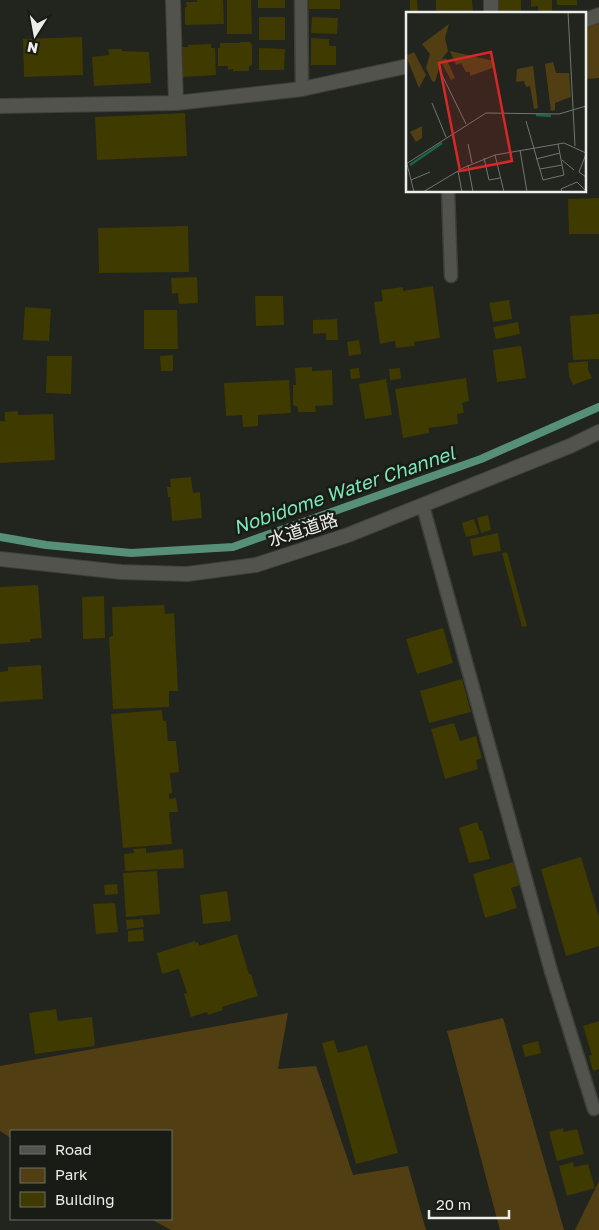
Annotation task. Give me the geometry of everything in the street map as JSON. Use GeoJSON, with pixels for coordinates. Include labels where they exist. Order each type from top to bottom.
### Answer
{"type":"FeatureCollection","features":[{"type":"Feature","properties":{"kind":"street"},"geometry":{"type":"LineString","coordinates":[[173,0],[176,103]]}},
{"type":"Feature","properties":{"kind":"street"},"geometry":{"type":"LineString","coordinates":[[586,20],[599,15]]}},
{"type":"Feature","properties":{"kind":"street"},"geometry":{"type":"LineString","coordinates":[[0,106],[42,107],[176,103],[302,89],[406,66]]}},
{"type":"Feature","properties":{"kind":"street","name":"水道道路"},"geometry":{"type":"LineString","coordinates":[[0,559],[121,572],[187,574],[256,565],[348,535],[423,506],[570,446],[599,432]]}},
{"type":"Feature","properties":{"kind":"lane"},"geometry":{"type":"LineString","coordinates":[[301,0],[302,89]]}},
{"type":"Feature","properties":{"kind":"lane"},"geometry":{"type":"LineString","coordinates":[[448,192],[451,276]]}},
{"type":"Feature","properties":{"kind":"lane"},"geometry":{"type":"LineString","coordinates":[[423,506],[551,971],[594,1108]]}},
{"type":"Feature","properties":{"kind":"green space"},"geometry":{"type":"Polygon","coordinates":[[[599,22],[599,78],[586,79],[586,27],[599,22]]]}},
{"type":"Feature","properties":{"kind":"green space"},"geometry":{"type":"Polygon","coordinates":[[[288,1013],[278,1069],[316,1066],[353,1175],[408,1166],[426,1230],[171,1230],[153,1220],[172,1220],[172,1130],[10,1130],[10,1137],[0,1131],[0,1066],[288,1013]]]}},
{"type":"Feature","properties":{"kind":"green space"},"geometry":{"type":"Polygon","coordinates":[[[503,1018],[564,1230],[500,1230],[447,1031],[503,1018]]]}},
{"type":"Feature","properties":{"kind":"green space"},"geometry":{"type":"Polygon","coordinates":[[[599,1181],[599,1230],[575,1230],[599,1181]]]}},
{"type":"Feature","properties":{"kind":"building"},"geometry":{"type":"Polygon","coordinates":[[[197,0],[223,0],[224,24],[185,25],[186,2],[197,2],[197,0]]]}},
{"type":"Feature","properties":{"kind":"building"},"geometry":{"type":"Polygon","coordinates":[[[227,0],[251,0],[252,34],[227,34],[227,0]]]}},
{"type":"Feature","properties":{"kind":"building"},"geometry":{"type":"Polygon","coordinates":[[[258,0],[285,0],[285,8],[258,8],[258,0]]]}},
{"type":"Feature","properties":{"kind":"building"},"geometry":{"type":"Polygon","coordinates":[[[309,0],[340,0],[340,9],[309,9],[309,0]]]}},
{"type":"Feature","properties":{"kind":"building"},"geometry":{"type":"Polygon","coordinates":[[[410,0],[417,0],[418,12],[410,12],[410,0]]]}},
{"type":"Feature","properties":{"kind":"building"},"geometry":{"type":"Polygon","coordinates":[[[436,0],[472,0],[473,12],[436,12],[436,0]]]}},
{"type":"Feature","properties":{"kind":"building"},"geometry":{"type":"Polygon","coordinates":[[[496,0],[521,0],[521,12],[496,12],[496,0]]]}},
{"type":"Feature","properties":{"kind":"building"},"geometry":{"type":"Polygon","coordinates":[[[531,0],[552,0],[552,12],[538,12],[538,6],[531,7],[531,0]]]}},
{"type":"Feature","properties":{"kind":"building"},"geometry":{"type":"Polygon","coordinates":[[[557,0],[577,0],[577,5],[557,5],[557,0]]]}},
{"type":"Feature","properties":{"kind":"building"},"geometry":{"type":"Polygon","coordinates":[[[259,17],[285,17],[285,40],[259,40],[259,17]]]}},
{"type":"Feature","properties":{"kind":"building"},"geometry":{"type":"Polygon","coordinates":[[[312,17],[338,18],[337,34],[311,33],[312,17]]]}},
{"type":"Feature","properties":{"kind":"building"},"geometry":{"type":"Polygon","coordinates":[[[82,37],[83,75],[24,77],[23,39],[82,37]]]}},
{"type":"Feature","properties":{"kind":"building"},"geometry":{"type":"Polygon","coordinates":[[[311,38],[329,39],[329,46],[336,46],[336,65],[311,65],[311,38]]]}},
{"type":"Feature","properties":{"kind":"building"},"geometry":{"type":"Polygon","coordinates":[[[250,42],[252,45],[252,65],[249,66],[249,71],[233,71],[233,69],[228,70],[228,66],[218,66],[218,48],[220,48],[220,43],[250,42]]]}},
{"type":"Feature","properties":{"kind":"building"},"geometry":{"type":"Polygon","coordinates":[[[211,44],[211,48],[215,48],[216,75],[183,77],[182,47],[211,44]]]}},
{"type":"Feature","properties":{"kind":"building"},"geometry":{"type":"Polygon","coordinates":[[[259,48],[285,49],[284,70],[259,70],[259,48]]]}},
{"type":"Feature","properties":{"kind":"building"},"geometry":{"type":"Polygon","coordinates":[[[108,49],[149,52],[151,83],[94,86],[92,57],[109,55],[108,49]]]}},
{"type":"Feature","properties":{"kind":"building"},"geometry":{"type":"Polygon","coordinates":[[[185,113],[187,156],[97,160],[95,117],[185,113]]]}},
{"type":"Feature","properties":{"kind":"building"},"geometry":{"type":"Polygon","coordinates":[[[599,198],[599,234],[569,234],[568,199],[599,198]]]}},
{"type":"Feature","properties":{"kind":"building"},"geometry":{"type":"Polygon","coordinates":[[[188,226],[189,272],[99,273],[98,228],[188,226]]]}},
{"type":"Feature","properties":{"kind":"building"},"geometry":{"type":"Polygon","coordinates":[[[197,277],[198,303],[179,304],[178,293],[172,294],[171,278],[197,277]]]}},
{"type":"Feature","properties":{"kind":"building"},"geometry":{"type":"Polygon","coordinates":[[[433,286],[440,338],[414,342],[415,346],[396,348],[395,341],[380,344],[374,302],[383,301],[381,290],[403,287],[403,291],[433,286]]]}},
{"type":"Feature","properties":{"kind":"building"},"geometry":{"type":"Polygon","coordinates":[[[255,296],[283,296],[284,325],[256,326],[255,296]]]}},
{"type":"Feature","properties":{"kind":"building"},"geometry":{"type":"Polygon","coordinates":[[[509,300],[512,319],[493,322],[489,303],[509,300]]]}},
{"type":"Feature","properties":{"kind":"building"},"geometry":{"type":"Polygon","coordinates":[[[25,307],[51,309],[49,341],[23,340],[25,307]]]}},
{"type":"Feature","properties":{"kind":"building"},"geometry":{"type":"Polygon","coordinates":[[[144,310],[177,310],[178,349],[144,349],[144,310]]]}},
{"type":"Feature","properties":{"kind":"building"},"geometry":{"type":"Polygon","coordinates":[[[599,314],[599,359],[573,360],[570,316],[599,314]]]}},
{"type":"Feature","properties":{"kind":"building"},"geometry":{"type":"Polygon","coordinates":[[[337,319],[338,340],[326,340],[326,333],[313,334],[313,320],[337,319]]]}},
{"type":"Feature","properties":{"kind":"building"},"geometry":{"type":"Polygon","coordinates":[[[518,322],[520,334],[496,339],[493,327],[518,322]]]}},
{"type":"Feature","properties":{"kind":"building"},"geometry":{"type":"Polygon","coordinates":[[[359,340],[361,354],[349,356],[347,342],[359,340]]]}},
{"type":"Feature","properties":{"kind":"building"},"geometry":{"type":"Polygon","coordinates":[[[521,346],[526,378],[497,382],[493,350],[521,346]]]}},
{"type":"Feature","properties":{"kind":"building"},"geometry":{"type":"Polygon","coordinates":[[[173,355],[173,371],[161,371],[160,356],[173,355]]]}},
{"type":"Feature","properties":{"kind":"building"},"geometry":{"type":"Polygon","coordinates":[[[47,356],[72,356],[71,394],[46,393],[47,356]]]}},
{"type":"Feature","properties":{"kind":"building"},"geometry":{"type":"Polygon","coordinates":[[[588,361],[588,370],[592,378],[573,385],[569,376],[568,363],[588,361]]]}},
{"type":"Feature","properties":{"kind":"building"},"geometry":{"type":"Polygon","coordinates":[[[312,367],[312,371],[332,370],[333,405],[315,406],[316,412],[298,412],[298,407],[293,405],[293,385],[296,385],[295,368],[312,367]]]}},
{"type":"Feature","properties":{"kind":"building"},"geometry":{"type":"Polygon","coordinates":[[[359,368],[360,378],[351,379],[350,369],[359,368]]]}},
{"type":"Feature","properties":{"kind":"building"},"geometry":{"type":"Polygon","coordinates":[[[400,368],[401,379],[390,380],[389,369],[400,368]]]}},
{"type":"Feature","properties":{"kind":"building"},"geometry":{"type":"Polygon","coordinates":[[[466,378],[469,401],[462,403],[464,413],[457,414],[458,424],[429,428],[429,433],[403,438],[395,389],[466,378]]]}},
{"type":"Feature","properties":{"kind":"building"},"geometry":{"type":"Polygon","coordinates":[[[386,379],[392,415],[365,419],[359,384],[386,379]]]}},
{"type":"Feature","properties":{"kind":"building"},"geometry":{"type":"Polygon","coordinates":[[[289,380],[291,413],[258,415],[258,426],[243,427],[242,415],[226,416],[224,383],[289,380]]]}},
{"type":"Feature","properties":{"kind":"building"},"geometry":{"type":"Polygon","coordinates":[[[18,411],[18,415],[53,414],[55,460],[0,463],[0,421],[5,421],[5,412],[18,411]]]}},
{"type":"Feature","properties":{"kind":"building"},"geometry":{"type":"Polygon","coordinates":[[[191,477],[193,493],[200,492],[202,518],[172,521],[170,497],[168,497],[167,487],[171,487],[170,479],[191,477]]]}},
{"type":"Feature","properties":{"kind":"building"},"geometry":{"type":"Polygon","coordinates":[[[488,515],[491,530],[481,533],[477,518],[488,515]]]}},
{"type":"Feature","properties":{"kind":"building"},"geometry":{"type":"Polygon","coordinates":[[[474,519],[479,534],[466,537],[462,523],[474,519]]]}},
{"type":"Feature","properties":{"kind":"building"},"geometry":{"type":"Polygon","coordinates":[[[498,533],[501,551],[473,556],[470,539],[498,533]]]}},
{"type":"Feature","properties":{"kind":"building"},"geometry":{"type":"Polygon","coordinates":[[[507,552],[527,626],[522,627],[502,553],[507,552]]]}},
{"type":"Feature","properties":{"kind":"building"},"geometry":{"type":"Polygon","coordinates":[[[38,585],[42,638],[30,639],[30,642],[0,644],[0,587],[38,585]]]}},
{"type":"Feature","properties":{"kind":"building"},"geometry":{"type":"Polygon","coordinates":[[[104,596],[105,638],[83,639],[82,597],[104,596]]]}},
{"type":"Feature","properties":{"kind":"building"},"geometry":{"type":"Polygon","coordinates":[[[164,605],[165,614],[174,613],[178,691],[169,691],[169,707],[113,709],[109,637],[113,636],[112,607],[164,605]]]}},
{"type":"Feature","properties":{"kind":"building"},"geometry":{"type":"Polygon","coordinates":[[[443,628],[453,663],[417,674],[406,639],[443,628]]]}},
{"type":"Feature","properties":{"kind":"building"},"geometry":{"type":"Polygon","coordinates":[[[41,665],[43,699],[0,702],[0,672],[8,671],[8,667],[41,665]]]}},
{"type":"Feature","properties":{"kind":"building"},"geometry":{"type":"Polygon","coordinates":[[[462,679],[471,712],[429,723],[420,691],[462,679]]]}},
{"type":"Feature","properties":{"kind":"building"},"geometry":{"type":"Polygon","coordinates":[[[162,710],[163,721],[166,721],[168,741],[176,741],[179,772],[170,773],[172,793],[169,794],[169,799],[176,798],[178,812],[169,812],[172,844],[123,848],[111,714],[162,710]]]}},
{"type":"Feature","properties":{"kind":"building"},"geometry":{"type":"Polygon","coordinates":[[[454,723],[460,741],[476,736],[482,758],[476,760],[478,769],[445,779],[431,729],[454,723]]]}},
{"type":"Feature","properties":{"kind":"building"},"geometry":{"type":"Polygon","coordinates":[[[477,822],[480,831],[482,830],[490,859],[469,863],[459,828],[477,822]]]}},
{"type":"Feature","properties":{"kind":"building"},"geometry":{"type":"Polygon","coordinates":[[[146,848],[146,853],[183,849],[184,868],[125,871],[124,854],[134,853],[133,849],[146,848]]]}},
{"type":"Feature","properties":{"kind":"building"},"geometry":{"type":"Polygon","coordinates":[[[581,857],[599,917],[599,946],[566,956],[541,869],[581,857]]]}},
{"type":"Feature","properties":{"kind":"building"},"geometry":{"type":"Polygon","coordinates":[[[513,862],[520,885],[511,888],[517,908],[485,918],[473,874],[513,862]]]}},
{"type":"Feature","properties":{"kind":"building"},"geometry":{"type":"Polygon","coordinates":[[[157,871],[160,914],[126,917],[123,873],[157,871]]]}},
{"type":"Feature","properties":{"kind":"building"},"geometry":{"type":"Polygon","coordinates":[[[117,884],[118,894],[105,895],[104,885],[117,884]]]}},
{"type":"Feature","properties":{"kind":"building"},"geometry":{"type":"Polygon","coordinates":[[[227,891],[231,921],[203,924],[200,895],[227,891]]]}},
{"type":"Feature","properties":{"kind":"building"},"geometry":{"type":"Polygon","coordinates":[[[115,903],[118,932],[96,934],[93,904],[115,903]]]}},
{"type":"Feature","properties":{"kind":"building"},"geometry":{"type":"Polygon","coordinates":[[[143,919],[144,927],[127,929],[126,920],[143,919]]]}},
{"type":"Feature","properties":{"kind":"building"},"geometry":{"type":"Polygon","coordinates":[[[143,929],[144,941],[128,942],[128,931],[143,929]]]}},
{"type":"Feature","properties":{"kind":"building"},"geometry":{"type":"Polygon","coordinates":[[[237,934],[258,996],[222,1007],[223,1010],[208,1015],[207,1012],[191,1017],[184,994],[187,993],[179,969],[162,974],[157,953],[195,941],[195,943],[198,942],[199,946],[237,934]]]}},
{"type":"Feature","properties":{"kind":"building"},"geometry":{"type":"Polygon","coordinates":[[[56,1009],[58,1021],[92,1017],[95,1046],[35,1054],[29,1013],[56,1009]]]}},
{"type":"Feature","properties":{"kind":"building"},"geometry":{"type":"Polygon","coordinates":[[[599,1021],[599,1069],[593,1071],[589,1056],[592,1055],[583,1026],[599,1021]]]}},
{"type":"Feature","properties":{"kind":"building"},"geometry":{"type":"Polygon","coordinates":[[[334,1040],[338,1053],[367,1045],[398,1153],[356,1164],[322,1043],[334,1040]]]}},
{"type":"Feature","properties":{"kind":"building"},"geometry":{"type":"Polygon","coordinates":[[[538,1041],[541,1053],[525,1057],[522,1045],[538,1041]]]}},
{"type":"Feature","properties":{"kind":"building"},"geometry":{"type":"Polygon","coordinates":[[[563,1128],[564,1132],[577,1129],[584,1154],[557,1161],[549,1132],[563,1128]]]}},
{"type":"Feature","properties":{"kind":"building"},"geometry":{"type":"Polygon","coordinates":[[[573,1162],[574,1167],[588,1164],[595,1188],[567,1196],[559,1166],[573,1162]]]}},
{"type":"Feature","properties":{"kind":"waterway","name":"Nobidome Water Channel"},"geometry":{"type":"LineString","coordinates":[[0,537],[46,545],[131,553],[233,547],[481,459],[599,407]]}}]}
